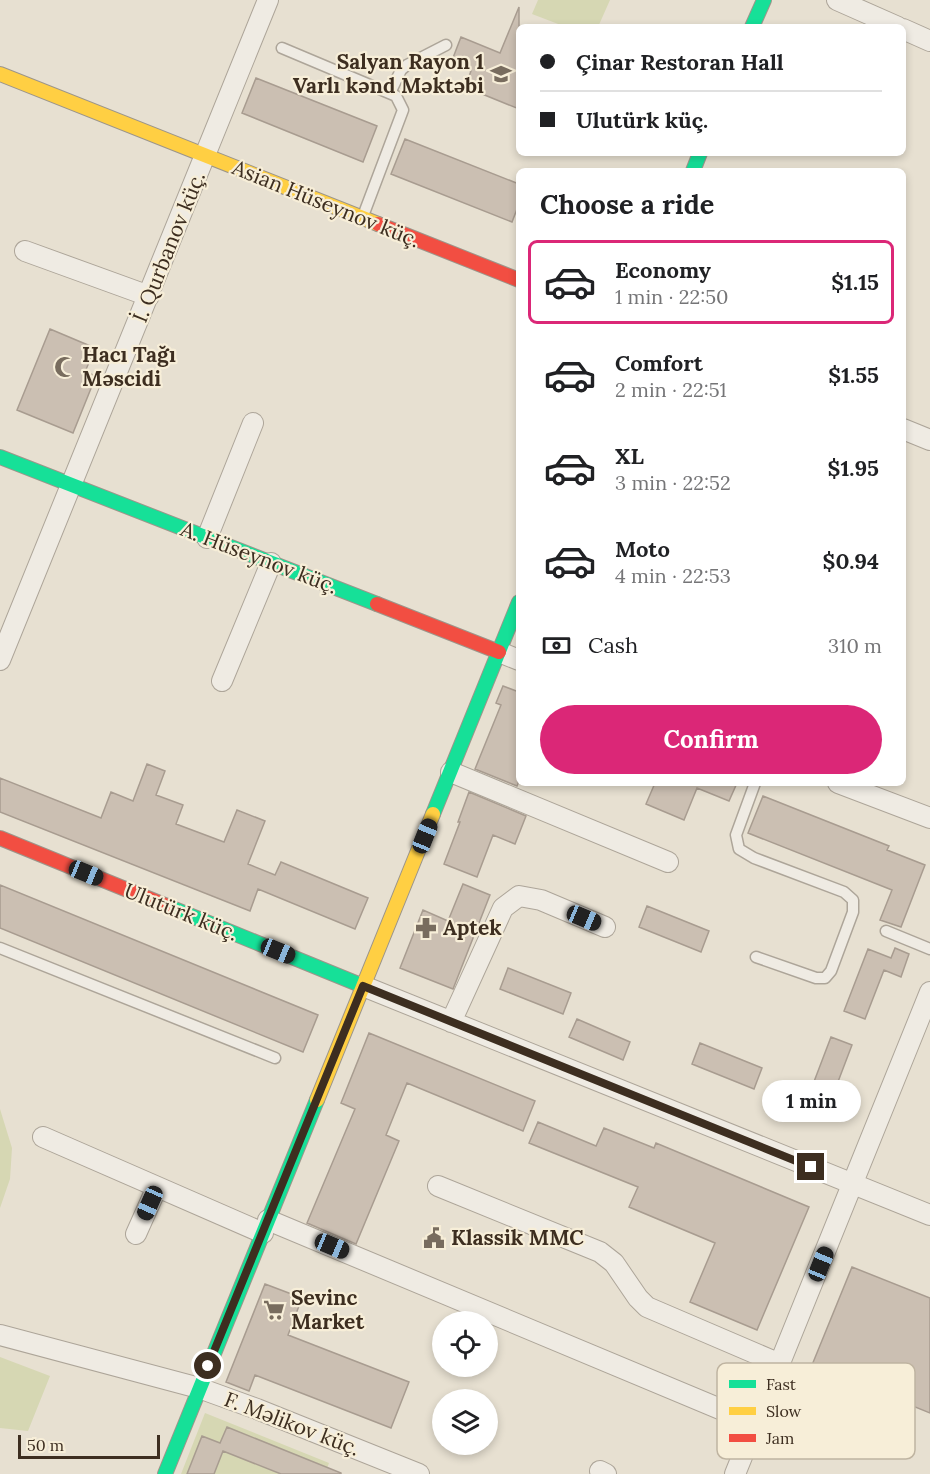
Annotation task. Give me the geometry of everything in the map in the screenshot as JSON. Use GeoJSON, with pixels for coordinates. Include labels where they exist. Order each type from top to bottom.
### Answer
{"type":"FeatureCollection","features":[{"type":"Feature","properties":{"kind":"street","name":"İ. Qurbanov küç."},"geometry":{"type":"LineString","coordinates":[[1,656],[268,0]]}},
{"type":"Feature","properties":{"kind":"street"},"geometry":{"type":"LineString","coordinates":[[753,24],[764,0]]}},
{"type":"Feature","properties":{"kind":"street"},"geometry":{"type":"LineString","coordinates":[[837,0],[891,24]]}},
{"type":"Feature","properties":{"kind":"street"},"geometry":{"type":"LineString","coordinates":[[906,30],[930,41]]}},
{"type":"Feature","properties":{"kind":"street","name":"Asian Hüseynov küç."},"geometry":{"type":"LineString","coordinates":[[0,74],[516,279]]}},
{"type":"Feature","properties":{"kind":"street"},"geometry":{"type":"LineString","coordinates":[[26,251],[149,296]]}},
{"type":"Feature","properties":{"kind":"street"},"geometry":{"type":"LineString","coordinates":[[207,538],[253,423]]}},
{"type":"Feature","properties":{"kind":"street"},"geometry":{"type":"LineString","coordinates":[[906,430],[930,440]]}},
{"type":"Feature","properties":{"kind":"street","name":"A. Hüseynov küç."},"geometry":{"type":"LineString","coordinates":[[0,457],[516,659]]}},
{"type":"Feature","properties":{"kind":"street"},"geometry":{"type":"LineString","coordinates":[[222,681],[271,563]]}},
{"type":"Feature","properties":{"kind":"street"},"geometry":{"type":"LineString","coordinates":[[165,1474],[516,610]]}},
{"type":"Feature","properties":{"kind":"street"},"geometry":{"type":"LineString","coordinates":[[451,772],[668,862]]}},
{"type":"Feature","properties":{"kind":"street"},"geometry":{"type":"LineString","coordinates":[[846,786],[930,818]]}},
{"type":"Feature","properties":{"kind":"street","name":"Ulutürk küç."},"geometry":{"type":"LineString","coordinates":[[0,838],[930,1215]]}},
{"type":"Feature","properties":{"kind":"street"},"geometry":{"type":"LineString","coordinates":[[451,1022],[503,908],[519,896],[541,900],[605,927]]}},
{"type":"Feature","properties":{"kind":"street"},"geometry":{"type":"LineString","coordinates":[[780,1363],[930,992]]}},
{"type":"Feature","properties":{"kind":"street"},"geometry":{"type":"LineString","coordinates":[[43,1137],[157,1187],[265,1227],[717,1408]]}},
{"type":"Feature","properties":{"kind":"street"},"geometry":{"type":"LineString","coordinates":[[438,1186],[600,1252],[614,1263],[638,1298],[647,1307],[778,1363]]}},
{"type":"Feature","properties":{"kind":"street"},"geometry":{"type":"LineString","coordinates":[[136,1234],[157,1187]]}},
{"type":"Feature","properties":{"kind":"street","name":"F. Məlikov küç."},"geometry":{"type":"LineString","coordinates":[[0,1335],[199,1388],[268,1413],[419,1474]]}},
{"type":"Feature","properties":{"kind":"street"},"geometry":{"type":"LineString","coordinates":[[735,1474],[741,1459]]}},
{"type":"Feature","properties":{"kind":"lane"},"geometry":{"type":"LineString","coordinates":[[390,93],[401,70],[446,45]]}},
{"type":"Feature","properties":{"kind":"lane"},"geometry":{"type":"LineString","coordinates":[[282,48],[396,96],[403,110],[362,219]]}},
{"type":"Feature","properties":{"kind":"lane"},"geometry":{"type":"LineString","coordinates":[[754,786],[736,835],[739,849],[754,858],[844,892],[853,900],[853,912],[831,971],[825,978],[816,978],[756,957]]}},
{"type":"Feature","properties":{"kind":"lane"},"geometry":{"type":"LineString","coordinates":[[886,931],[930,948]]}},
{"type":"Feature","properties":{"kind":"lane"},"geometry":{"type":"LineString","coordinates":[[0,948],[275,1058]]}},
{"type":"Feature","properties":{"kind":"green space"},"geometry":{"type":"Polygon","coordinates":[[[538,0],[610,0],[599,24],[558,24],[532,14],[538,0]]]}},
{"type":"Feature","properties":{"kind":"green space"},"geometry":{"type":"Polygon","coordinates":[[[0,1109],[12,1148],[10,1179],[0,1208],[0,1109]]]}},
{"type":"Feature","properties":{"kind":"green space"},"geometry":{"type":"Polygon","coordinates":[[[0,1357],[50,1376],[28,1431],[0,1428],[0,1357]]]}},
{"type":"Feature","properties":{"kind":"green space"},"geometry":{"type":"Polygon","coordinates":[[[205,1413],[329,1463],[325,1474],[181,1474],[205,1413]]]}},
{"type":"Feature","properties":{"kind":"building"},"geometry":{"type":"Polygon","coordinates":[[[519,7],[519,24],[516,24],[516,108],[465,87],[471,71],[451,63],[461,37],[500,53],[519,7]]]}},
{"type":"Feature","properties":{"kind":"building"},"geometry":{"type":"Polygon","coordinates":[[[256,78],[377,126],[363,162],[242,113],[256,78]]]}},
{"type":"Feature","properties":{"kind":"building"},"geometry":{"type":"Polygon","coordinates":[[[405,139],[516,183],[516,212],[512,222],[391,174],[405,139]]]}},
{"type":"Feature","properties":{"kind":"building"},"geometry":{"type":"Polygon","coordinates":[[[50,329],[95,348],[85,372],[96,376],[73,433],[17,410],[50,329]]]}},
{"type":"Feature","properties":{"kind":"building"},"geometry":{"type":"Polygon","coordinates":[[[503,686],[516,691],[516,786],[475,769],[501,705],[496,703],[503,686]]]}},
{"type":"Feature","properties":{"kind":"building"},"geometry":{"type":"Polygon","coordinates":[[[147,764],[165,771],[156,795],[183,805],[176,824],[224,842],[237,810],[265,821],[248,864],[275,875],[281,862],[368,898],[355,929],[258,889],[250,911],[0,812],[0,778],[101,818],[111,792],[133,801],[147,764]]]}},
{"type":"Feature","properties":{"kind":"building"},"geometry":{"type":"Polygon","coordinates":[[[654,786],[736,786],[729,801],[697,788],[684,820],[646,804],[654,786]]]}},
{"type":"Feature","properties":{"kind":"building"},"geometry":{"type":"Polygon","coordinates":[[[469,792],[526,816],[515,844],[493,835],[477,877],[444,864],[469,792]]]}},
{"type":"Feature","properties":{"kind":"building"},"geometry":{"type":"Polygon","coordinates":[[[763,796],[889,846],[887,850],[925,865],[901,927],[880,920],[892,890],[748,833],[763,796]]]}},
{"type":"Feature","properties":{"kind":"building"},"geometry":{"type":"Polygon","coordinates":[[[463,884],[490,895],[453,989],[400,968],[423,910],[448,921],[463,884]]]}},
{"type":"Feature","properties":{"kind":"building"},"geometry":{"type":"Polygon","coordinates":[[[0,885],[318,1015],[303,1052],[0,928],[0,885]]]}},
{"type":"Feature","properties":{"kind":"building"},"geometry":{"type":"Polygon","coordinates":[[[647,906],[709,931],[701,952],[639,927],[647,906]]]}},
{"type":"Feature","properties":{"kind":"building"},"geometry":{"type":"Polygon","coordinates":[[[895,948],[909,954],[901,977],[884,970],[865,1019],[844,1011],[868,949],[891,958],[895,948]]]}},
{"type":"Feature","properties":{"kind":"building"},"geometry":{"type":"Polygon","coordinates":[[[508,968],[571,993],[563,1014],[500,989],[508,968]]]}},
{"type":"Feature","properties":{"kind":"building"},"geometry":{"type":"Polygon","coordinates":[[[577,1019],[630,1042],[623,1060],[569,1037],[577,1019]]]}},
{"type":"Feature","properties":{"kind":"building"},"geometry":{"type":"Polygon","coordinates":[[[369,1033],[535,1101],[523,1131],[407,1083],[386,1135],[399,1141],[356,1244],[307,1223],[355,1109],[341,1103],[369,1033]]]}},
{"type":"Feature","properties":{"kind":"building"},"geometry":{"type":"Polygon","coordinates":[[[831,1037],[852,1045],[828,1108],[807,1100],[831,1037]]]}},
{"type":"Feature","properties":{"kind":"building"},"geometry":{"type":"Polygon","coordinates":[[[700,1043],[762,1068],[754,1089],[692,1064],[700,1043]]]}},
{"type":"Feature","properties":{"kind":"building"},"geometry":{"type":"Polygon","coordinates":[[[538,1122],[596,1146],[604,1128],[654,1148],[656,1143],[809,1207],[757,1330],[690,1302],[715,1243],[629,1207],[638,1187],[529,1143],[538,1122]]]}},
{"type":"Feature","properties":{"kind":"building"},"geometry":{"type":"Polygon","coordinates":[[[852,1267],[930,1298],[930,1413],[915,1407],[915,1363],[813,1363],[852,1267]]]}},
{"type":"Feature","properties":{"kind":"building"},"geometry":{"type":"Polygon","coordinates":[[[265,1284],[302,1298],[288,1335],[409,1382],[391,1428],[255,1375],[249,1391],[226,1382],[265,1284]]]}},
{"type":"Feature","properties":{"kind":"building"},"geometry":{"type":"Polygon","coordinates":[[[227,1427],[341,1474],[281,1474],[223,1451],[214,1474],[187,1474],[202,1436],[220,1443],[227,1427]]]}},
{"type":"Feature","properties":{"kind":"traffic: fast"},"geometry":{"type":"LineString","coordinates":[[753,24],[764,0]]}},
{"type":"Feature","properties":{"kind":"traffic: fast"},"geometry":{"type":"LineString","coordinates":[[694,168],[699,156]]}},
{"type":"Feature","properties":{"kind":"traffic: fast"},"geometry":{"type":"LineString","coordinates":[[0,457],[377,604]]}},
{"type":"Feature","properties":{"kind":"traffic: fast"},"geometry":{"type":"LineString","coordinates":[[433,814],[516,609]]}},
{"type":"Feature","properties":{"kind":"traffic: fast"},"geometry":{"type":"LineString","coordinates":[[167,906],[363,986]]}},
{"type":"Feature","properties":{"kind":"traffic: fast"},"geometry":{"type":"LineString","coordinates":[[165,1474],[317,1100]]}},
{"type":"Feature","properties":{"kind":"traffic: slow"},"geometry":{"type":"LineString","coordinates":[[0,74],[378,224]]}},
{"type":"Feature","properties":{"kind":"traffic: slow"},"geometry":{"type":"LineString","coordinates":[[317,1100],[433,814]]}},
{"type":"Feature","properties":{"kind":"traffic: jam"},"geometry":{"type":"LineString","coordinates":[[378,224],[516,279]]}},
{"type":"Feature","properties":{"kind":"traffic: jam"},"geometry":{"type":"LineString","coordinates":[[377,604],[499,652]]}},
{"type":"Feature","properties":{"kind":"traffic: jam"},"geometry":{"type":"LineString","coordinates":[[0,838],[167,906]]}},
{"type":"Feature","properties":{"kind":"place","name":"Salyan Rayon 1 Varlı kənd Məktəbi"},"geometry":{"type":"Point","coordinates":[501,74]}},
{"type":"Feature","properties":{"kind":"place","name":"Hacı Tağı Məscidi"},"geometry":{"type":"Point","coordinates":[65,367]}},
{"type":"Feature","properties":{"kind":"place","name":"Aptek"},"geometry":{"type":"Point","coordinates":[426,928]}},
{"type":"Feature","properties":{"kind":"place","name":"Klassik MMC"},"geometry":{"type":"Point","coordinates":[434,1238]}},
{"type":"Feature","properties":{"kind":"place","name":"Sevinc Market"},"geometry":{"type":"Point","coordinates":[274,1310]}},
{"type":"Feature","properties":{"kind":"route"},"geometry":{"type":"LineString","coordinates":[[208,1366],[363,986],[811,1167]]}}]}
